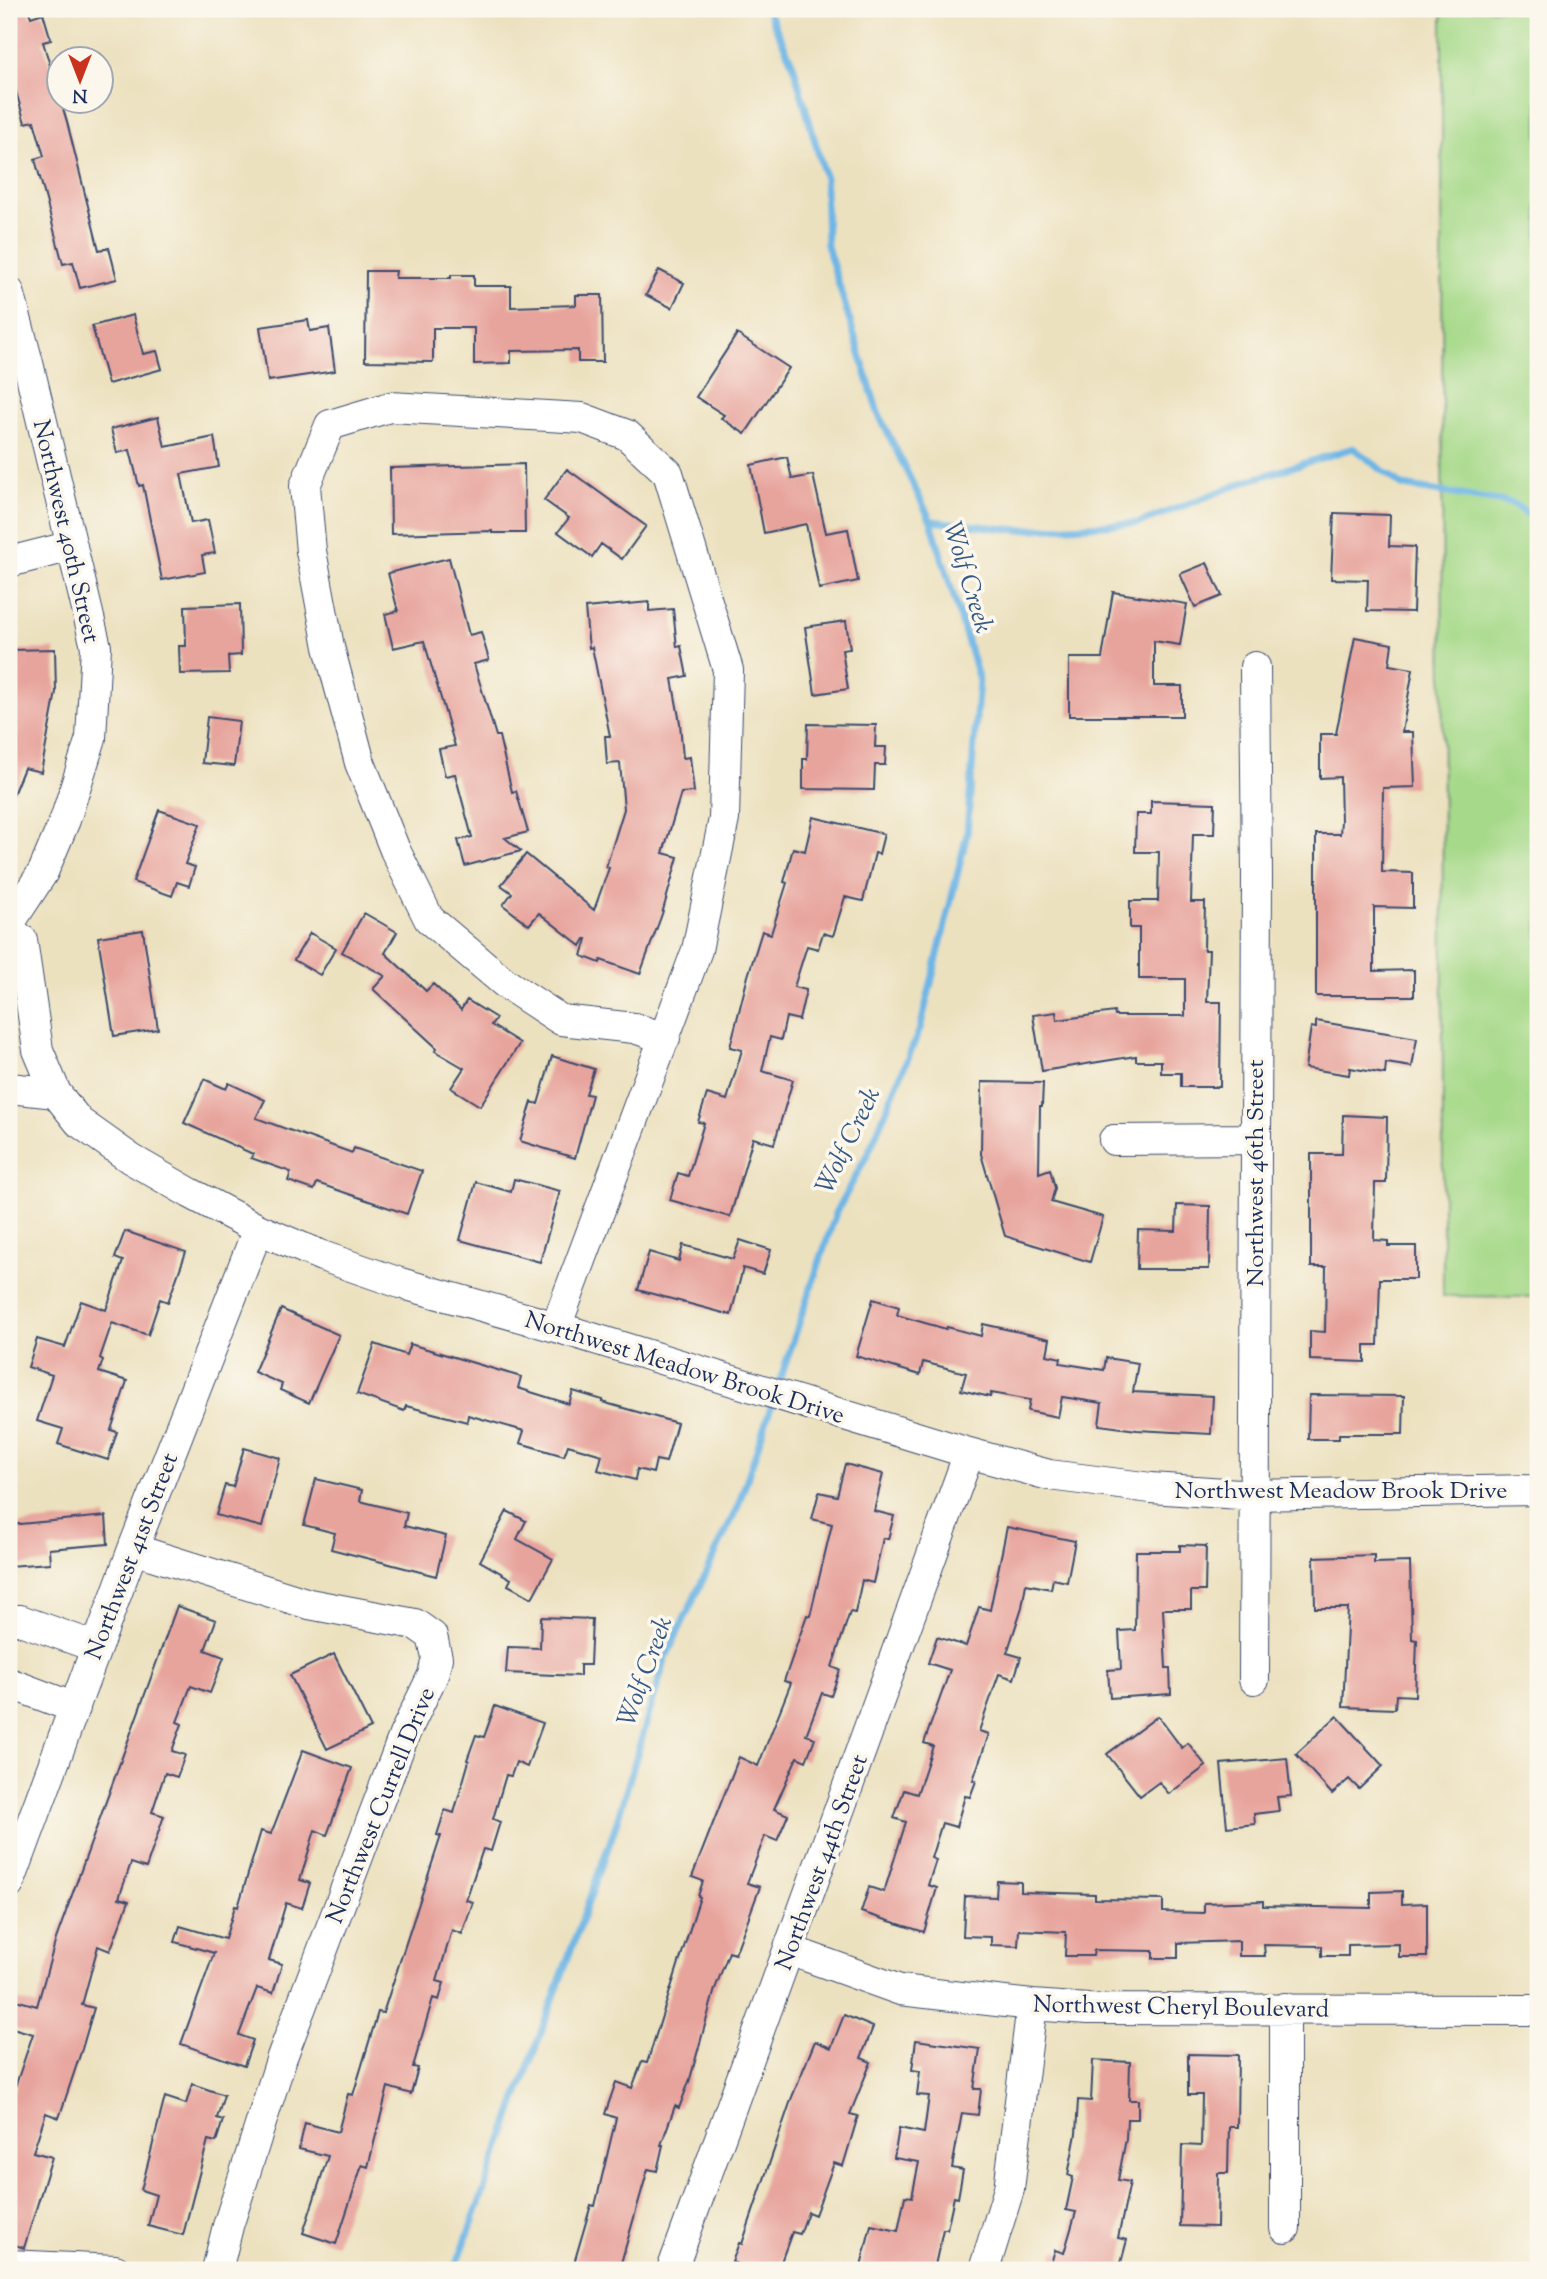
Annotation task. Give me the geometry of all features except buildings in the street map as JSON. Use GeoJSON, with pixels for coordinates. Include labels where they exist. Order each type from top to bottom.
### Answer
{"type":"FeatureCollection","features":[{"type":"Feature","properties":{"kind":"street","name":"Northwest 40th Street"},"geometry":{"type":"LineString","coordinates":[[9,292],[96,647],[91,738],[65,820],[43,872],[9,927]]}},
{"type":"Feature","properties":{"kind":"street"},"geometry":{"type":"LineString","coordinates":[[556,1327],[697,950],[724,819],[728,670],[668,473],[627,435],[582,418],[390,407],[330,425],[304,486],[311,551],[329,647],[360,762],[395,850],[429,919],[505,983],[561,1020],[634,1028],[664,1038]]}},
{"type":"Feature","properties":{"kind":"street"},"geometry":{"type":"LineString","coordinates":[[9,562],[72,546]]}},
{"type":"Feature","properties":{"kind":"street","name":"Northwest 46th Street"},"geometry":{"type":"LineString","coordinates":[[1254,1679],[1257,874],[1255,667]]}},
{"type":"Feature","properties":{"kind":"street","name":"Northwest Meadow Brook Drive"},"geometry":{"type":"LineString","coordinates":[[9,927],[22,940],[38,1050],[56,1093],[79,1122],[131,1159],[258,1228],[322,1256],[400,1283],[1049,1475],[1150,1489],[1254,1495],[1538,1490]]}},
{"type":"Feature","properties":{"kind":"street"},"geometry":{"type":"LineString","coordinates":[[9,1088],[56,1093]]}},
{"type":"Feature","properties":{"kind":"street"},"geometry":{"type":"LineString","coordinates":[[1114,1140],[1255,1139]]}},
{"type":"Feature","properties":{"kind":"street","name":"Northwest 41st Street"},"geometry":{"type":"LineString","coordinates":[[9,1884],[133,1549],[258,1228]]}},
{"type":"Feature","properties":{"kind":"street","name":"Northwest 44th Street"},"geometry":{"type":"LineString","coordinates":[[672,2270],[969,1453]]}},
{"type":"Feature","properties":{"kind":"street","name":"Northwest Currell Drive"},"geometry":{"type":"LineString","coordinates":[[133,1549],[309,1604],[415,1624],[432,1636],[437,1658],[433,1675],[404,1735],[282,2057],[228,2226],[217,2270]]}},
{"type":"Feature","properties":{"kind":"street"},"geometry":{"type":"LineString","coordinates":[[9,1620],[20,1620],[96,1647]]}},
{"type":"Feature","properties":{"kind":"street"},"geometry":{"type":"LineString","coordinates":[[9,1683],[75,1707]]}},
{"type":"Feature","properties":{"kind":"street","name":"Northwest Cheryl Boulevard"},"geometry":{"type":"LineString","coordinates":[[789,1950],[900,1990],[1032,2005],[1088,2009],[1538,2010]]}},
{"type":"Feature","properties":{"kind":"street"},"geometry":{"type":"LineString","coordinates":[[984,2270],[1009,2189],[1032,2005]]}},
{"type":"Feature","properties":{"kind":"street"},"geometry":{"type":"LineString","coordinates":[[1285,2008],[1285,2228]]}},
{"type":"Feature","properties":{"kind":"street"},"geometry":{"type":"LineString","coordinates":[[9,2265],[115,2270]]}},
{"type":"Feature","properties":{"kind":"green space"},"geometry":{"type":"Polygon","coordinates":[[[1442,9],[1538,9],[1538,1297],[1443,1296],[1442,9]]]}},
{"type":"Feature","properties":{"kind":"waterway","name":"Wolf Creek"},"geometry":{"type":"LineString","coordinates":[[767,9],[793,64],[825,177],[827,246],[878,413],[931,521],[979,680],[967,834],[920,1029],[870,1149],[836,1213],[778,1386]]}},
{"type":"Feature","properties":{"kind":"waterway"},"geometry":{"type":"LineString","coordinates":[[931,521],[1018,530],[1139,523],[1247,481],[1353,448],[1403,486],[1512,503],[1538,521]]}},
{"type":"Feature","properties":{"kind":"waterway","name":"Wolf Creek"},"geometry":{"type":"LineString","coordinates":[[455,2270],[614,1831],[666,1657],[738,1506],[773,1401]]}}]}
